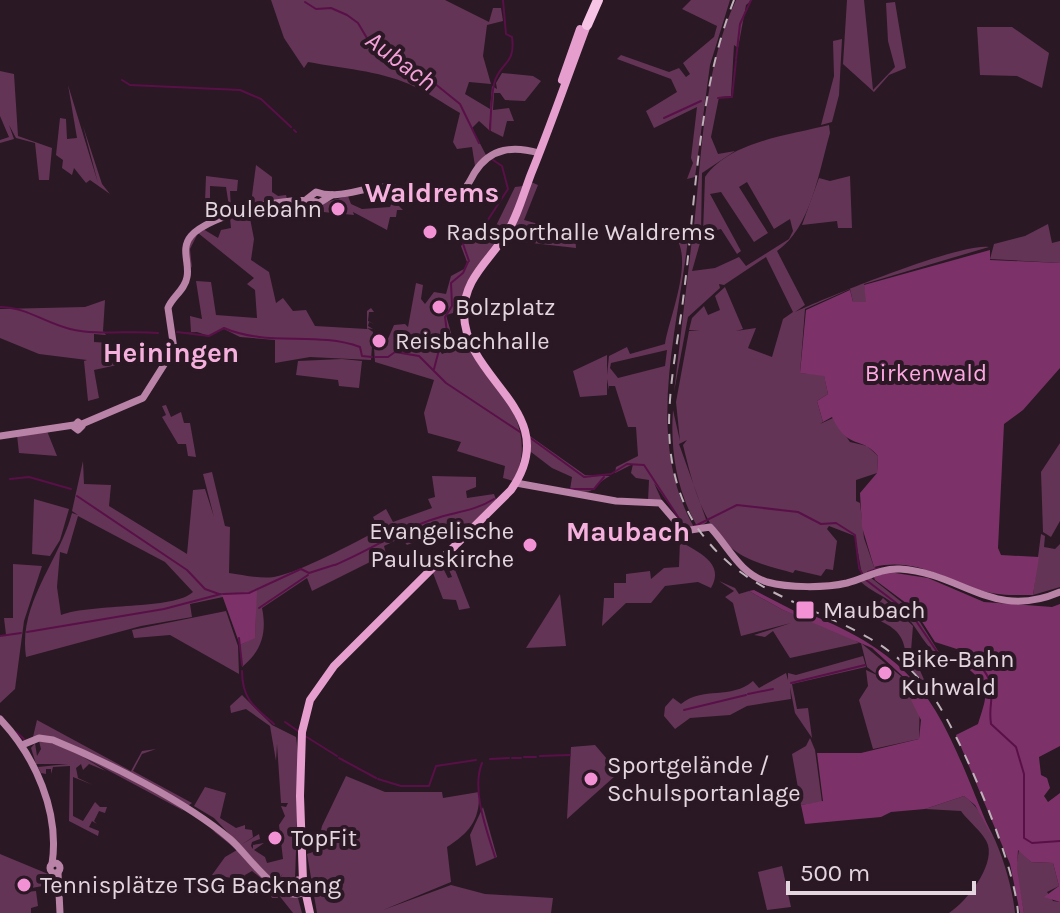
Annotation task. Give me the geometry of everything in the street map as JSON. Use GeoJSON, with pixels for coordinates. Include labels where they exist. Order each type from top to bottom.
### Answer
{"type":"FeatureCollection","features":[{"type":"Feature","properties":{"kind":"highway"},"geometry":{"type":"LineString","coordinates":[[583,29],[595,0]]}},
{"type":"Feature","properties":{"kind":"main road"},"geometry":{"type":"LineString","coordinates":[[539,153],[561,88],[565,64],[583,29]]}},
{"type":"Feature","properties":{"kind":"main road"},"geometry":{"type":"LineString","coordinates":[[307,913],[298,880],[304,722],[310,700],[325,676],[516,483],[525,458],[525,435],[517,410],[471,345],[464,307],[472,278],[514,220],[583,29]]}},
{"type":"Feature","properties":{"kind":"main road"},"geometry":{"type":"LineString","coordinates":[[300,796],[301,893]]}},
{"type":"Feature","properties":{"kind":"street"},"geometry":{"type":"LineString","coordinates":[[527,150],[537,145],[546,129]]}},
{"type":"Feature","properties":{"kind":"street"},"geometry":{"type":"LineString","coordinates":[[0,436],[78,425],[143,398],[174,349],[168,308],[186,281],[188,240],[214,221],[310,198],[317,192],[326,197],[386,187],[419,195],[457,192],[464,190],[477,169],[502,149],[539,153]]}},
{"type":"Feature","properties":{"kind":"street"},"geometry":{"type":"LineString","coordinates":[[516,483],[634,503],[660,503],[684,531],[710,527],[740,564],[769,582],[838,584],[888,569],[909,570],[978,596],[1009,602],[1036,600],[1060,592]]}},
{"type":"Feature","properties":{"kind":"street"},"geometry":{"type":"LineString","coordinates":[[0,719],[23,746],[46,800],[60,913]]}},
{"type":"Feature","properties":{"kind":"street"},"geometry":{"type":"LineString","coordinates":[[15,736],[64,744],[195,813],[240,848],[276,888],[301,893]]}},
{"type":"Feature","properties":{"kind":"street"},"geometry":{"type":"LineString","coordinates":[[23,746],[35,740]]}},
{"type":"Feature","properties":{"kind":"street"},"geometry":{"type":"LineString","coordinates":[[30,759],[35,740]]}},
{"type":"Feature","properties":{"kind":"street"},"geometry":{"type":"LineString","coordinates":[[289,891],[298,880]]}},
{"type":"Feature","properties":{"kind":"street"},"geometry":{"type":"LineString","coordinates":[[276,888],[301,893]]}},
{"type":"Feature","properties":{"kind":"shaded area"},"geometry":{"type":"Polygon","coordinates":[[[271,0],[445,0],[489,22],[493,8],[501,8],[503,21],[487,25],[483,56],[491,84],[469,82],[465,94],[490,109],[492,86],[497,89],[496,83],[502,73],[533,76],[541,81],[525,101],[505,100],[500,93],[494,93],[493,110],[509,108],[514,121],[507,121],[503,137],[491,131],[491,110],[489,130],[479,121],[472,128],[487,157],[475,166],[472,147],[457,149],[453,142],[460,113],[429,94],[373,73],[308,62],[304,68],[284,38],[271,0]]]}},
{"type":"Feature","properties":{"kind":"shaded area"},"geometry":{"type":"Polygon","coordinates":[[[691,0],[730,0],[710,65],[695,177],[687,179],[693,163],[697,107],[654,128],[646,111],[677,92],[671,79],[617,59],[621,55],[669,72],[679,68],[686,77],[690,74],[683,63],[714,37],[717,26],[682,9],[691,0]]]}},
{"type":"Feature","properties":{"kind":"shaded area"},"geometry":{"type":"Polygon","coordinates":[[[736,0],[752,0],[746,5],[738,48],[734,45],[731,96],[719,97],[711,137],[718,154],[735,151],[702,173],[701,233],[693,236],[710,86],[716,56],[736,0]]]}},
{"type":"Feature","properties":{"kind":"shaded area"},"geometry":{"type":"Polygon","coordinates":[[[847,0],[864,0],[873,90],[895,67],[888,41],[886,3],[895,2],[906,68],[889,75],[874,92],[843,64],[847,0]]]}},
{"type":"Feature","properties":{"kind":"shaded area"},"geometry":{"type":"Polygon","coordinates":[[[977,27],[1012,27],[1049,53],[1042,88],[1017,76],[980,75],[977,27]]]}},
{"type":"Feature","properties":{"kind":"shaded area"},"geometry":{"type":"Polygon","coordinates":[[[842,39],[839,95],[832,122],[821,125],[834,76],[833,41],[842,39]]]}},
{"type":"Feature","properties":{"kind":"shaded area"},"geometry":{"type":"Polygon","coordinates":[[[0,71],[14,74],[18,136],[52,148],[49,180],[39,180],[35,143],[16,138],[9,125],[14,139],[0,143],[0,140],[9,137],[0,116],[0,71]]]}},
{"type":"Feature","properties":{"kind":"shaded area"},"geometry":{"type":"Polygon","coordinates":[[[68,85],[98,183],[83,126],[102,184],[110,194],[90,180],[86,183],[74,168],[72,175],[62,168],[63,160],[56,155],[60,118],[66,119],[67,139],[77,138],[68,85]]]}},
{"type":"Feature","properties":{"kind":"shaded area"},"geometry":{"type":"Polygon","coordinates":[[[829,125],[822,164],[806,214],[789,241],[777,251],[805,305],[795,312],[848,290],[805,309],[800,373],[824,375],[828,394],[817,401],[823,422],[820,424],[833,418],[850,442],[867,446],[878,456],[877,473],[856,480],[856,501],[860,503],[864,538],[874,567],[878,569],[862,575],[855,536],[829,526],[827,529],[837,541],[833,570],[826,569],[821,576],[795,570],[793,573],[755,561],[723,540],[700,502],[707,522],[698,528],[676,471],[673,410],[680,441],[676,402],[689,331],[700,331],[689,330],[692,318],[704,306],[708,315],[720,310],[715,296],[725,287],[743,329],[736,331],[756,328],[748,348],[772,357],[783,319],[793,312],[766,257],[724,285],[719,284],[720,288],[688,317],[674,392],[692,239],[700,243],[692,271],[715,268],[739,257],[746,266],[789,239],[793,231],[790,219],[774,229],[747,182],[739,187],[768,233],[754,242],[721,192],[710,194],[741,251],[737,254],[721,229],[703,233],[705,177],[729,155],[745,147],[829,125]],[[687,440],[679,444],[694,486],[683,445],[687,440]]]}},
{"type":"Feature","properties":{"kind":"shaded area"},"geometry":{"type":"Polygon","coordinates":[[[256,165],[272,177],[272,192],[278,196],[286,195],[287,199],[230,213],[226,187],[210,186],[210,219],[205,202],[206,176],[238,180],[237,191],[230,191],[231,209],[251,203],[256,165]]]}},
{"type":"Feature","properties":{"kind":"shaded area"},"geometry":{"type":"Polygon","coordinates":[[[850,176],[852,228],[838,228],[837,221],[802,225],[819,178],[830,181],[850,176]]]}},
{"type":"Feature","properties":{"kind":"shaded area"},"geometry":{"type":"Polygon","coordinates":[[[531,182],[538,185],[524,220],[575,234],[576,248],[505,240],[531,182]]]}},
{"type":"Feature","properties":{"kind":"shaded area"},"geometry":{"type":"Polygon","coordinates":[[[523,186],[513,215],[462,303],[456,303],[453,313],[446,315],[453,340],[440,351],[442,354],[468,344],[512,408],[522,444],[513,481],[503,478],[505,466],[457,451],[461,442],[428,433],[424,413],[434,380],[375,362],[374,347],[384,348],[394,325],[405,324],[408,327],[416,283],[423,285],[421,299],[425,304],[434,292],[446,294],[451,276],[464,269],[467,262],[461,246],[473,231],[483,243],[490,238],[515,187],[523,186]]]}},
{"type":"Feature","properties":{"kind":"shaded area"},"geometry":{"type":"Polygon","coordinates":[[[348,196],[351,204],[362,209],[390,207],[393,200],[403,210],[397,210],[396,217],[390,217],[387,230],[353,212],[354,215],[323,212],[323,203],[348,196]]]}},
{"type":"Feature","properties":{"kind":"shaded area"},"geometry":{"type":"Polygon","coordinates":[[[249,213],[254,239],[251,260],[269,272],[276,303],[283,298],[293,311],[306,310],[315,326],[367,328],[373,332],[371,360],[310,357],[275,363],[275,340],[240,337],[224,329],[209,336],[197,332],[177,333],[191,332],[190,316],[202,319],[196,281],[211,282],[216,315],[257,318],[255,290],[247,284],[254,278],[198,233],[203,229],[218,238],[221,230],[231,228],[230,218],[249,213]]]}},
{"type":"Feature","properties":{"kind":"shaded area"},"geometry":{"type":"Polygon","coordinates":[[[1048,224],[1052,243],[1060,241],[1060,263],[990,259],[994,244],[1025,236],[1048,224]]]}},
{"type":"Feature","properties":{"kind":"shaded area"},"geometry":{"type":"Polygon","coordinates":[[[674,230],[688,239],[672,349],[667,424],[671,460],[680,495],[695,529],[687,530],[654,483],[663,503],[648,501],[649,480],[636,478],[631,473],[633,464],[615,473],[616,467],[638,456],[636,427],[628,427],[615,386],[609,386],[609,390],[607,379],[607,395],[580,397],[573,371],[607,355],[607,375],[609,356],[627,347],[630,354],[665,344],[682,271],[679,243],[672,234],[674,230]],[[667,350],[611,363],[610,368],[618,378],[665,366],[667,350]]]}},
{"type":"Feature","properties":{"kind":"shaded area"},"geometry":{"type":"Polygon","coordinates":[[[198,233],[190,249],[192,268],[188,257],[189,247],[198,233]]]}},
{"type":"Feature","properties":{"kind":"shaded area"},"geometry":{"type":"Polygon","coordinates":[[[989,247],[864,284],[867,302],[853,302],[850,289],[924,261],[989,247]]]}},
{"type":"Feature","properties":{"kind":"shaded area"},"geometry":{"type":"Polygon","coordinates":[[[105,300],[103,331],[106,335],[94,334],[94,342],[110,343],[122,364],[94,370],[99,398],[88,401],[84,361],[87,360],[39,354],[0,338],[0,309],[85,307],[105,300]]]}},
{"type":"Feature","properties":{"kind":"shaded area"},"geometry":{"type":"Polygon","coordinates":[[[371,308],[374,312],[369,312],[368,321],[374,324],[369,322],[368,326],[373,329],[367,328],[367,311],[371,308]]]}},
{"type":"Feature","properties":{"kind":"shaded area"},"geometry":{"type":"Polygon","coordinates":[[[298,361],[362,361],[359,388],[339,386],[338,380],[296,375],[298,361]]]}},
{"type":"Feature","properties":{"kind":"shaded area"},"geometry":{"type":"Polygon","coordinates":[[[166,405],[171,417],[181,412],[184,423],[190,423],[196,457],[188,456],[186,444],[178,444],[162,417],[166,415],[162,406],[166,405]]]}},
{"type":"Feature","properties":{"kind":"shaded area"},"geometry":{"type":"Polygon","coordinates":[[[47,431],[57,456],[19,453],[17,435],[47,431]]]}},
{"type":"Feature","properties":{"kind":"shaded area"},"geometry":{"type":"Polygon","coordinates":[[[527,434],[585,475],[610,476],[590,491],[570,490],[572,477],[552,468],[531,452],[529,457],[527,434]]]}},
{"type":"Feature","properties":{"kind":"shaded area"},"geometry":{"type":"Polygon","coordinates":[[[1060,443],[1060,521],[1051,537],[1043,532],[1041,472],[1060,443]]]}},
{"type":"Feature","properties":{"kind":"shaded area"},"geometry":{"type":"Polygon","coordinates":[[[83,461],[84,484],[111,485],[109,506],[187,554],[193,490],[205,489],[214,517],[203,474],[212,472],[225,526],[230,527],[229,573],[274,577],[312,563],[379,530],[373,517],[386,509],[393,522],[432,508],[428,499],[435,497],[432,476],[476,477],[476,487],[466,491],[467,498],[494,494],[496,500],[472,525],[461,523],[407,545],[401,538],[384,546],[386,554],[312,591],[307,578],[262,608],[264,625],[261,640],[242,667],[240,645],[255,637],[256,590],[190,604],[192,617],[141,626],[26,657],[28,619],[72,513],[78,515],[72,511],[83,461]],[[78,516],[67,554],[60,552],[57,587],[61,615],[169,602],[193,592],[165,562],[78,516]]]}},
{"type":"Feature","properties":{"kind":"shaded area"},"geometry":{"type":"Polygon","coordinates":[[[34,499],[69,509],[60,540],[50,556],[32,554],[34,499]]]}},
{"type":"Feature","properties":{"kind":"shaded area"},"geometry":{"type":"Polygon","coordinates":[[[1041,534],[1045,536],[1044,547],[1055,549],[1060,544],[1060,587],[1033,595],[1041,534]]]}},
{"type":"Feature","properties":{"kind":"shaded area"},"geometry":{"type":"Polygon","coordinates":[[[680,541],[712,565],[715,579],[711,588],[698,582],[665,586],[651,603],[626,603],[602,626],[604,598],[614,598],[614,583],[626,583],[626,574],[650,571],[651,579],[664,568],[679,567],[680,541]]]}},
{"type":"Feature","properties":{"kind":"shaded area"},"geometry":{"type":"Polygon","coordinates":[[[450,557],[470,608],[459,610],[456,600],[443,599],[433,573],[441,564],[448,578],[452,577],[446,562],[450,557]]]}},
{"type":"Feature","properties":{"kind":"shaded area"},"geometry":{"type":"Polygon","coordinates":[[[13,564],[42,566],[24,621],[15,689],[0,703],[0,636],[6,635],[4,618],[13,618],[13,564]]]}},
{"type":"Feature","properties":{"kind":"shaded area"},"geometry":{"type":"Polygon","coordinates":[[[870,577],[913,611],[940,654],[959,661],[963,651],[966,667],[952,664],[932,651],[903,612],[861,582],[870,577]]]}},
{"type":"Feature","properties":{"kind":"shaded area"},"geometry":{"type":"Polygon","coordinates":[[[719,581],[735,588],[739,594],[749,591],[783,610],[847,635],[859,643],[790,658],[773,631],[765,637],[754,635],[791,623],[741,636],[733,603],[725,597],[734,591],[719,581]]]}},
{"type":"Feature","properties":{"kind":"shaded area"},"geometry":{"type":"Polygon","coordinates":[[[560,594],[566,646],[526,648],[560,594]]]}},
{"type":"Feature","properties":{"kind":"shaded area"},"geometry":{"type":"Polygon","coordinates":[[[883,598],[913,626],[911,651],[927,686],[899,655],[905,650],[897,632],[869,616],[865,604],[875,608],[883,598]]]}},
{"type":"Feature","properties":{"kind":"shaded area"},"geometry":{"type":"Polygon","coordinates":[[[226,611],[238,646],[239,674],[170,635],[134,638],[132,630],[226,611]]]}},
{"type":"Feature","properties":{"kind":"shaded area"},"geometry":{"type":"Polygon","coordinates":[[[861,643],[920,692],[919,739],[873,749],[859,700],[868,686],[866,670],[879,676],[867,667],[861,643]]]}},
{"type":"Feature","properties":{"kind":"shaded area"},"geometry":{"type":"Polygon","coordinates":[[[863,656],[866,667],[792,684],[797,709],[808,708],[812,738],[795,713],[790,687],[791,699],[747,706],[730,715],[690,718],[675,729],[664,716],[665,707],[673,698],[681,704],[698,695],[736,690],[753,681],[759,688],[786,673],[788,680],[788,673],[796,675],[863,656]]]}},
{"type":"Feature","properties":{"kind":"shaded area"},"geometry":{"type":"Polygon","coordinates":[[[242,695],[272,725],[296,737],[299,762],[295,880],[289,890],[276,883],[283,874],[275,882],[214,818],[194,806],[205,787],[226,793],[220,818],[236,828],[245,825],[245,829],[252,830],[253,837],[241,845],[259,834],[260,839],[252,842],[253,849],[253,845],[264,843],[254,850],[265,857],[267,863],[283,859],[279,825],[285,816],[281,806],[286,807],[288,803],[281,803],[277,744],[276,761],[270,726],[246,709],[231,713],[230,706],[242,695]]]}},
{"type":"Feature","properties":{"kind":"shaded area"},"geometry":{"type":"Polygon","coordinates":[[[37,720],[131,771],[142,751],[156,749],[142,754],[133,771],[192,803],[188,806],[55,738],[33,737],[37,720]]]}},
{"type":"Feature","properties":{"kind":"shaded area"},"geometry":{"type":"Polygon","coordinates":[[[810,738],[815,750],[822,802],[801,805],[792,754],[806,746],[810,738]]]}},
{"type":"Feature","properties":{"kind":"shaded area"},"geometry":{"type":"Polygon","coordinates":[[[39,741],[70,750],[114,769],[157,792],[184,811],[83,757],[106,771],[89,764],[83,770],[81,764],[76,768],[78,778],[93,785],[73,777],[73,816],[83,821],[95,802],[100,807],[107,807],[105,813],[99,811],[94,821],[97,824],[92,821],[89,827],[99,831],[98,836],[69,821],[70,766],[53,767],[51,774],[51,769],[46,769],[46,774],[41,773],[38,767],[68,764],[36,764],[31,748],[35,743],[37,756],[41,749],[39,741]]]}},
{"type":"Feature","properties":{"kind":"shaded area","name":"Sportgelände / Schulsportanlage"},"geometry":{"type":"Polygon","coordinates":[[[595,745],[613,766],[615,776],[567,819],[571,747],[595,745]]]}},
{"type":"Feature","properties":{"kind":"shaded area"},"geometry":{"type":"Polygon","coordinates":[[[346,776],[385,792],[442,792],[443,798],[479,792],[478,810],[472,824],[447,847],[451,882],[383,910],[451,885],[485,894],[553,898],[551,913],[317,913],[307,854],[316,851],[322,826],[346,776]]]}},
{"type":"Feature","properties":{"kind":"shaded area"},"geometry":{"type":"Polygon","coordinates":[[[964,796],[983,818],[999,849],[1010,883],[1015,913],[949,913],[978,883],[987,863],[988,845],[984,836],[961,811],[925,809],[964,796]]]}},
{"type":"Feature","properties":{"kind":"shaded area"},"geometry":{"type":"Polygon","coordinates":[[[483,807],[497,857],[476,866],[470,835],[483,807]]]}},
{"type":"Feature","properties":{"kind":"shaded area"},"geometry":{"type":"Polygon","coordinates":[[[212,830],[224,837],[274,885],[298,898],[302,913],[293,913],[274,889],[278,898],[272,898],[269,892],[273,888],[252,871],[245,875],[246,880],[212,875],[225,857],[237,850],[212,830]]]}},
{"type":"Feature","properties":{"kind":"shaded area"},"geometry":{"type":"Polygon","coordinates":[[[1019,849],[1031,862],[1053,863],[1059,886],[1047,892],[1053,901],[1060,902],[1060,913],[1024,913],[1016,869],[1019,849]]]}},
{"type":"Feature","properties":{"kind":"shaded area","name":"Tennisplätze TSG Backnang"},"geometry":{"type":"Polygon","coordinates":[[[0,854],[53,876],[54,884],[26,889],[26,892],[36,891],[38,906],[31,908],[31,913],[0,913],[0,854]]]}},
{"type":"Feature","properties":{"kind":"shaded area"},"geometry":{"type":"Polygon","coordinates":[[[782,866],[791,907],[767,910],[758,872],[782,866]]]}},
{"type":"Feature","properties":{"kind":"green space","name":"Birkenwald"},"geometry":{"type":"Polygon","coordinates":[[[990,250],[990,260],[1060,263],[1060,368],[1023,410],[1004,424],[998,548],[1001,555],[1039,557],[1033,595],[989,593],[917,567],[874,567],[862,527],[860,493],[877,473],[878,456],[866,446],[849,439],[832,417],[823,422],[817,401],[828,394],[824,376],[800,373],[806,310],[850,290],[853,302],[866,302],[864,285],[990,250]]]}},
{"type":"Feature","properties":{"kind":"green space"},"geometry":{"type":"Polygon","coordinates":[[[889,572],[928,578],[984,602],[1052,607],[1060,604],[1060,746],[1039,757],[1041,775],[1047,778],[1050,788],[1044,796],[1048,802],[1060,793],[1060,902],[1044,897],[1059,886],[1053,863],[1031,862],[1018,850],[1017,869],[1024,913],[1020,913],[1010,864],[956,735],[978,724],[985,698],[984,686],[966,667],[963,651],[935,642],[914,609],[875,580],[874,577],[889,572]]]}},
{"type":"Feature","properties":{"kind":"green space"},"geometry":{"type":"Polygon","coordinates":[[[257,590],[255,638],[240,645],[222,595],[257,590]]]}},
{"type":"Feature","properties":{"kind":"green space"},"geometry":{"type":"Polygon","coordinates":[[[754,590],[812,620],[809,614],[851,633],[884,654],[909,676],[930,701],[946,729],[993,838],[975,805],[964,796],[925,809],[891,812],[881,817],[805,824],[801,805],[823,801],[817,753],[861,753],[919,739],[921,720],[911,700],[920,692],[872,648],[783,610],[749,591],[754,590]]]}},
{"type":"Feature","properties":{"kind":"waterway"},"geometry":{"type":"LineString","coordinates":[[490,130],[494,84],[513,46],[512,37],[506,34],[503,0]]}},
{"type":"Feature","properties":{"kind":"waterway","name":"Maubach"},"geometry":{"type":"LineString","coordinates":[[736,59],[740,24],[751,0]]}},
{"type":"Feature","properties":{"kind":"waterway","name":"Aubach"},"geometry":{"type":"LineString","coordinates":[[305,2],[316,9],[331,8],[347,15],[358,23],[371,45],[434,83],[460,104],[479,143]]}},
{"type":"Feature","properties":{"kind":"waterway","name":"Maubach"},"geometry":{"type":"LineString","coordinates":[[718,98],[732,97],[736,61]]}},
{"type":"Feature","properties":{"kind":"waterway"},"geometry":{"type":"LineString","coordinates":[[122,80],[130,85],[240,90],[261,99],[291,127]]}},
{"type":"Feature","properties":{"kind":"waterway","name":"Maubach"},"geometry":{"type":"LineString","coordinates":[[664,118],[701,101]]}},
{"type":"Feature","properties":{"kind":"waterway","name":"Maubach"},"geometry":{"type":"LineString","coordinates":[[482,229],[508,189],[502,166],[493,160]]}},
{"type":"Feature","properties":{"kind":"waterway"},"geometry":{"type":"LineString","coordinates":[[207,207],[210,217]]}},
{"type":"Feature","properties":{"kind":"waterway","name":"Maubach"},"geometry":{"type":"LineString","coordinates":[[469,261],[463,244],[474,232]]}},
{"type":"Feature","properties":{"kind":"waterway","name":"Maubach"},"geometry":{"type":"LineString","coordinates":[[434,369],[439,350],[448,340],[445,317],[452,306],[451,283],[463,273],[468,262]]}},
{"type":"Feature","properties":{"kind":"waterway"},"geometry":{"type":"LineString","coordinates":[[0,307],[81,331],[158,333]]}},
{"type":"Feature","properties":{"kind":"waterway"},"geometry":{"type":"LineString","coordinates":[[177,332],[209,336],[224,328],[258,337],[343,342],[360,347],[362,356],[372,357]]}},
{"type":"Feature","properties":{"kind":"waterway","name":"Maubach"},"geometry":{"type":"LineString","coordinates":[[375,357],[388,357],[395,352],[419,356],[446,383],[520,432]]}},
{"type":"Feature","properties":{"kind":"waterway","name":"Maubach"},"geometry":{"type":"LineString","coordinates":[[529,437],[584,477],[611,474],[627,464],[644,465],[682,523]]}},
{"type":"Feature","properties":{"kind":"waterway"},"geometry":{"type":"LineString","coordinates":[[10,479],[29,477],[71,489]]}},
{"type":"Feature","properties":{"kind":"waterway"},"geometry":{"type":"LineString","coordinates":[[568,489],[594,489],[604,477]]}},
{"type":"Feature","properties":{"kind":"waterway"},"geometry":{"type":"LineString","coordinates":[[77,496],[187,570],[205,589],[219,594]]}},
{"type":"Feature","properties":{"kind":"waterway"},"geometry":{"type":"LineString","coordinates":[[335,565],[421,524],[494,499]]}},
{"type":"Feature","properties":{"kind":"waterway","name":"Maubach"},"geometry":{"type":"LineString","coordinates":[[693,527],[737,505],[798,512],[821,524],[836,523],[855,535],[859,568],[866,580],[912,615],[942,659],[979,664],[986,673],[992,694],[991,724],[1016,747],[1024,774],[1024,838],[1032,843],[1060,841]]}},
{"type":"Feature","properties":{"kind":"waterway"},"geometry":{"type":"LineString","coordinates":[[223,594],[249,593],[301,569],[309,573],[334,565]]}},
{"type":"Feature","properties":{"kind":"waterway"},"geometry":{"type":"LineString","coordinates":[[868,572],[879,568]]}},
{"type":"Feature","properties":{"kind":"waterway"},"geometry":{"type":"LineString","coordinates":[[259,608],[308,575]]}},
{"type":"Feature","properties":{"kind":"waterway"},"geometry":{"type":"LineString","coordinates":[[27,632],[164,609],[221,594]]}},
{"type":"Feature","properties":{"kind":"waterway"},"geometry":{"type":"LineString","coordinates":[[0,636],[21,633]]}},
{"type":"Feature","properties":{"kind":"waterway"},"geometry":{"type":"LineString","coordinates":[[239,638],[242,665]]}},
{"type":"Feature","properties":{"kind":"waterway"},"geometry":{"type":"LineString","coordinates":[[791,683],[865,665]]}},
{"type":"Feature","properties":{"kind":"waterway"},"geometry":{"type":"LineString","coordinates":[[242,671],[247,696],[274,724]]}},
{"type":"Feature","properties":{"kind":"waterway"},"geometry":{"type":"LineString","coordinates":[[748,694],[773,689]]}},
{"type":"Feature","properties":{"kind":"waterway"},"geometry":{"type":"LineString","coordinates":[[684,710],[746,695]]}},
{"type":"Feature","properties":{"kind":"waterway"},"geometry":{"type":"LineString","coordinates":[[285,722],[298,731]]}},
{"type":"Feature","properties":{"kind":"waterway"},"geometry":{"type":"LineString","coordinates":[[16,732],[24,739]]}},
{"type":"Feature","properties":{"kind":"waterway"},"geometry":{"type":"LineString","coordinates":[[305,736],[337,756]]}},
{"type":"Feature","properties":{"kind":"waterway"},"geometry":{"type":"LineString","coordinates":[[540,756],[570,755]]}},
{"type":"Feature","properties":{"kind":"waterway"},"geometry":{"type":"LineString","coordinates":[[524,757],[536,757]]}},
{"type":"Feature","properties":{"kind":"waterway"},"geometry":{"type":"LineString","coordinates":[[339,758],[376,778]]}},
{"type":"Feature","properties":{"kind":"waterway"},"geometry":{"type":"LineString","coordinates":[[490,759],[509,758]]}},
{"type":"Feature","properties":{"kind":"waterway"},"geometry":{"type":"LineString","coordinates":[[512,758],[521,758]]}},
{"type":"Feature","properties":{"kind":"waterway"},"geometry":{"type":"LineString","coordinates":[[378,779],[401,786],[429,786],[436,766],[476,760]]}},
{"type":"Feature","properties":{"kind":"waterway"},"geometry":{"type":"LineString","coordinates":[[482,763],[479,798],[495,857]]}},
{"type":"Feature","properties":{"kind":"railway"},"geometry":{"type":"LineString","coordinates":[[734,0],[722,35],[706,107],[673,374],[669,435],[679,488],[698,529],[722,557],[760,585],[879,644],[924,685],[949,723],[987,806],[1008,866],[1018,913]]}},
{"type":"Feature","properties":{"kind":"place","name":"Boulebahn"},"geometry":{"type":"Point","coordinates":[338,209]}},
{"type":"Feature","properties":{"kind":"place","name":"Radsporthalle Waldrems"},"geometry":{"type":"Point","coordinates":[430,232]}},
{"type":"Feature","properties":{"kind":"place","name":"Bolzplatz"},"geometry":{"type":"Point","coordinates":[439,307]}},
{"type":"Feature","properties":{"kind":"place","name":"Reisbachhalle"},"geometry":{"type":"Point","coordinates":[379,341]}},
{"type":"Feature","properties":{"kind":"place","name":"Evangelische Pauluskirche"},"geometry":{"type":"Point","coordinates":[530,545]}},
{"type":"Feature","properties":{"kind":"place","name":"Maubach"},"geometry":{"type":"Point","coordinates":[805,610]}},
{"type":"Feature","properties":{"kind":"place","name":"Bike-Bahn Kuhwald"},"geometry":{"type":"Point","coordinates":[885,673]}},
{"type":"Feature","properties":{"kind":"place","name":"Sportgelände / Schulsportanlage"},"geometry":{"type":"Point","coordinates":[591,779]}},
{"type":"Feature","properties":{"kind":"place","name":"TopFit"},"geometry":{"type":"Point","coordinates":[275,838]}},
{"type":"Feature","properties":{"kind":"place","name":"Tennisplätze TSG Backnang"},"geometry":{"type":"Point","coordinates":[24,885]}},
{"type":"Feature","properties":{"kind":"district","name":"Waldrems"},"geometry":{"type":"Point","coordinates":[432,192]}},
{"type":"Feature","properties":{"kind":"district","name":"Heiningen"},"geometry":{"type":"Point","coordinates":[171,352]}},
{"type":"Feature","properties":{"kind":"district","name":"Maubach"},"geometry":{"type":"Point","coordinates":[628,531]}}]}
